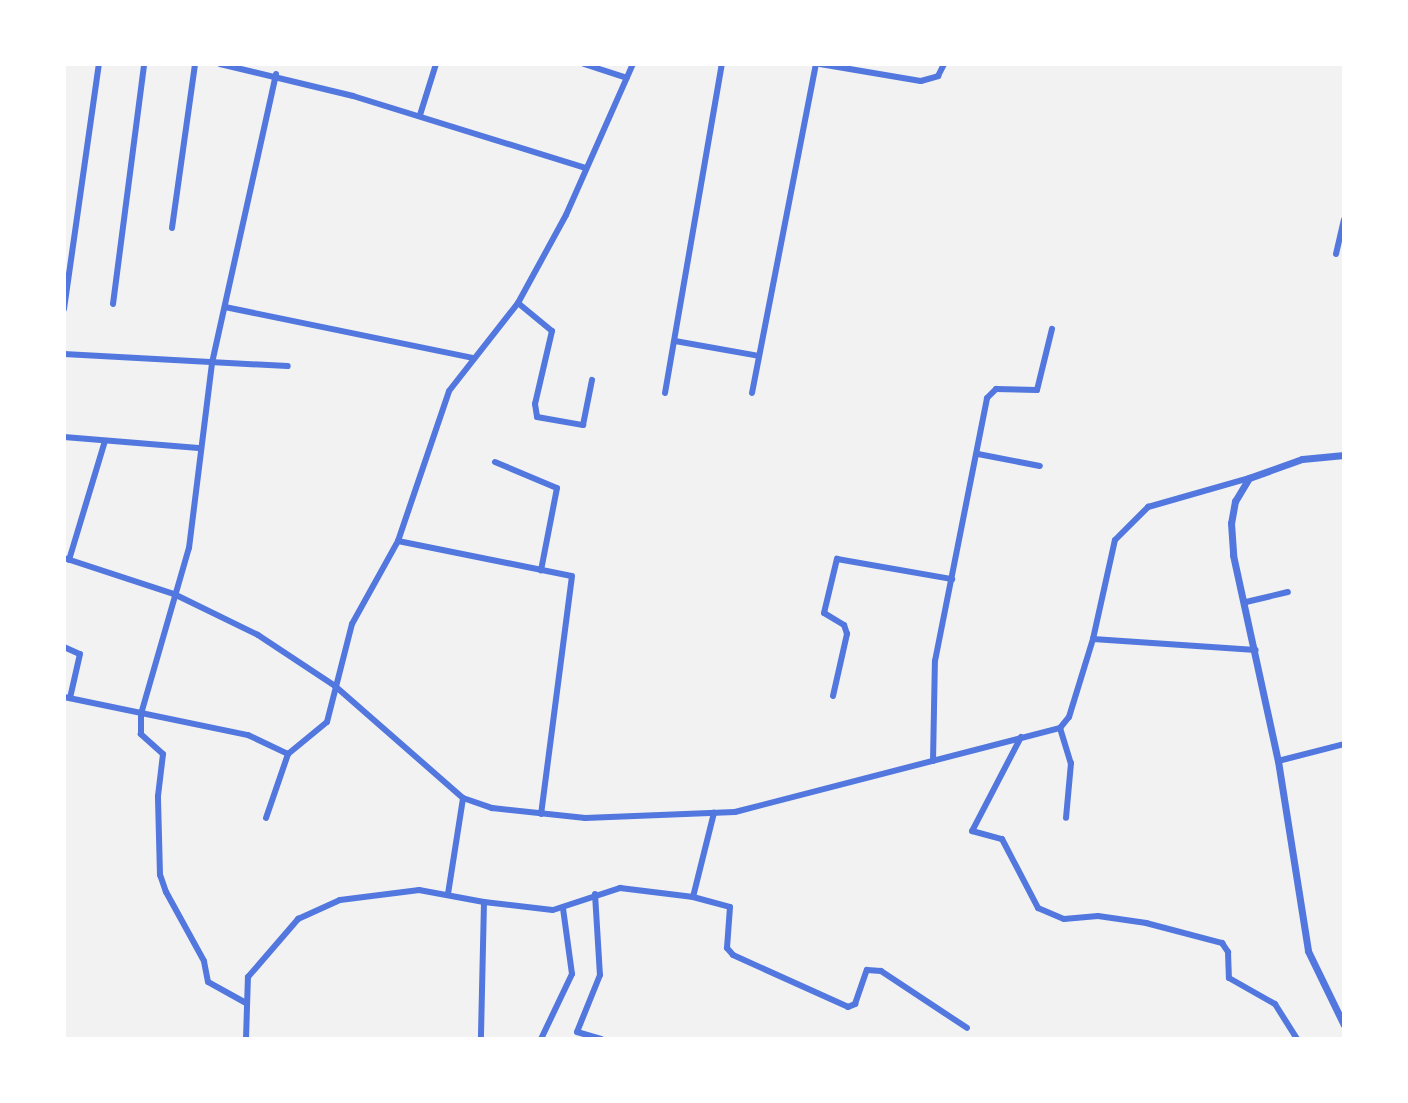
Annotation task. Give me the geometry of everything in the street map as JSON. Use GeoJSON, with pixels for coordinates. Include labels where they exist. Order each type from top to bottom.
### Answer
{"type":"FeatureCollection","features":[{"type":"Feature","properties":{"kind":"street"},"geometry":{"type":"LineString","coordinates":[[64,309],[99,64]]}},
{"type":"Feature","properties":{"kind":"street"},"geometry":{"type":"LineString","coordinates":[[113,304],[144,64]]}},
{"type":"Feature","properties":{"kind":"street"},"geometry":{"type":"LineString","coordinates":[[172,228],[195,64]]}},
{"type":"Feature","properties":{"kind":"street"},"geometry":{"type":"LineString","coordinates":[[220,64],[276,74],[420,115],[586,168]]}},
{"type":"Feature","properties":{"kind":"street"},"geometry":{"type":"LineString","coordinates":[[420,115],[436,64]]}},
{"type":"Feature","properties":{"kind":"street"},"geometry":{"type":"LineString","coordinates":[[584,64],[627,78]]}},
{"type":"Feature","properties":{"kind":"street"},"geometry":{"type":"LineString","coordinates":[[266,818],[288,754],[324,727],[352,624],[398,541],[449,391],[518,303],[586,168],[633,64]]}},
{"type":"Feature","properties":{"kind":"street"},"geometry":{"type":"LineString","coordinates":[[665,393],[722,64]]}},
{"type":"Feature","properties":{"kind":"street"},"geometry":{"type":"LineString","coordinates":[[752,393],[818,64],[921,81],[938,76],[944,64]]}},
{"type":"Feature","properties":{"kind":"street"},"geometry":{"type":"LineString","coordinates":[[246,1003],[208,982],[204,961],[166,892],[160,875],[158,796],[163,754],[141,734],[141,714],[193,524],[199,448],[212,363],[276,74]]}},
{"type":"Feature","properties":{"kind":"street"},"geometry":{"type":"LineString","coordinates":[[1336,254],[1344,220]]}},
{"type":"Feature","properties":{"kind":"street"},"geometry":{"type":"LineString","coordinates":[[518,303],[552,331],[535,404],[537,417],[583,425],[592,380]]}},
{"type":"Feature","properties":{"kind":"street"},"geometry":{"type":"LineString","coordinates":[[225,307],[474,358]]}},
{"type":"Feature","properties":{"kind":"street"},"geometry":{"type":"LineString","coordinates":[[933,761],[933,676],[991,390],[1037,390],[1052,329]]}},
{"type":"Feature","properties":{"kind":"street"},"geometry":{"type":"LineString","coordinates":[[675,341],[759,356]]}},
{"type":"Feature","properties":{"kind":"street"},"geometry":{"type":"LineString","coordinates":[[64,354],[288,366]]}},
{"type":"Feature","properties":{"kind":"street"},"geometry":{"type":"LineString","coordinates":[[64,437],[199,448]]}},
{"type":"Feature","properties":{"kind":"street"},"geometry":{"type":"LineString","coordinates":[[105,441],[66,559],[174,594],[225,616],[335,686],[463,798],[541,814],[585,818],[714,813],[1060,728],[1069,717],[1093,639],[1108,558],[1131,520],[1167,499],[1249,478],[1302,459],[1344,455]]}},
{"type":"Feature","properties":{"kind":"street"},"geometry":{"type":"LineString","coordinates":[[978,454],[1040,466]]}},
{"type":"Feature","properties":{"kind":"street"},"geometry":{"type":"LineString","coordinates":[[495,462],[557,488],[541,570]]}},
{"type":"Feature","properties":{"kind":"street"},"geometry":{"type":"LineString","coordinates":[[1249,478],[1235,501],[1231,523],[1233,555],[1246,602],[1278,761],[1308,951],[1344,1025]]}},
{"type":"Feature","properties":{"kind":"street"},"geometry":{"type":"LineString","coordinates":[[398,541],[572,576],[541,814]]}},
{"type":"Feature","properties":{"kind":"street"},"geometry":{"type":"LineString","coordinates":[[833,696],[847,634],[844,625],[824,615],[837,559],[952,579]]}},
{"type":"Feature","properties":{"kind":"street"},"geometry":{"type":"LineString","coordinates":[[1246,602],[1288,592]]}},
{"type":"Feature","properties":{"kind":"street"},"geometry":{"type":"LineString","coordinates":[[1093,639],[1256,650]]}},
{"type":"Feature","properties":{"kind":"street"},"geometry":{"type":"LineString","coordinates":[[64,647],[80,654],[67,698],[248,735],[288,754]]}},
{"type":"Feature","properties":{"kind":"street"},"geometry":{"type":"LineString","coordinates":[[1060,728],[1071,763],[1066,818]]}},
{"type":"Feature","properties":{"kind":"street"},"geometry":{"type":"LineString","coordinates":[[1021,737],[972,831],[1002,839],[1038,908],[1064,919],[1098,916],[1146,923],[1222,943],[1228,952],[1229,978],[1275,1004],[1297,1039]]}},
{"type":"Feature","properties":{"kind":"street"},"geometry":{"type":"LineString","coordinates":[[1278,761],[1344,744]]}},
{"type":"Feature","properties":{"kind":"street"},"geometry":{"type":"LineString","coordinates":[[448,894],[463,798]]}},
{"type":"Feature","properties":{"kind":"street"},"geometry":{"type":"LineString","coordinates":[[693,897],[714,813]]}},
{"type":"Feature","properties":{"kind":"street"},"geometry":{"type":"LineString","coordinates":[[246,1039],[246,1003],[255,966],[298,919],[321,906],[400,891],[563,908],[595,894],[620,888],[693,897],[730,907],[727,948],[733,955],[848,1007],[855,1004],[867,970],[877,970],[967,1028]]}},
{"type":"Feature","properties":{"kind":"street"},"geometry":{"type":"LineString","coordinates":[[595,894],[600,975],[577,1032],[601,1039]]}},
{"type":"Feature","properties":{"kind":"street"},"geometry":{"type":"LineString","coordinates":[[481,1039],[484,902]]}},
{"type":"Feature","properties":{"kind":"street"},"geometry":{"type":"LineString","coordinates":[[541,1039],[572,974],[563,908]]}}]}
